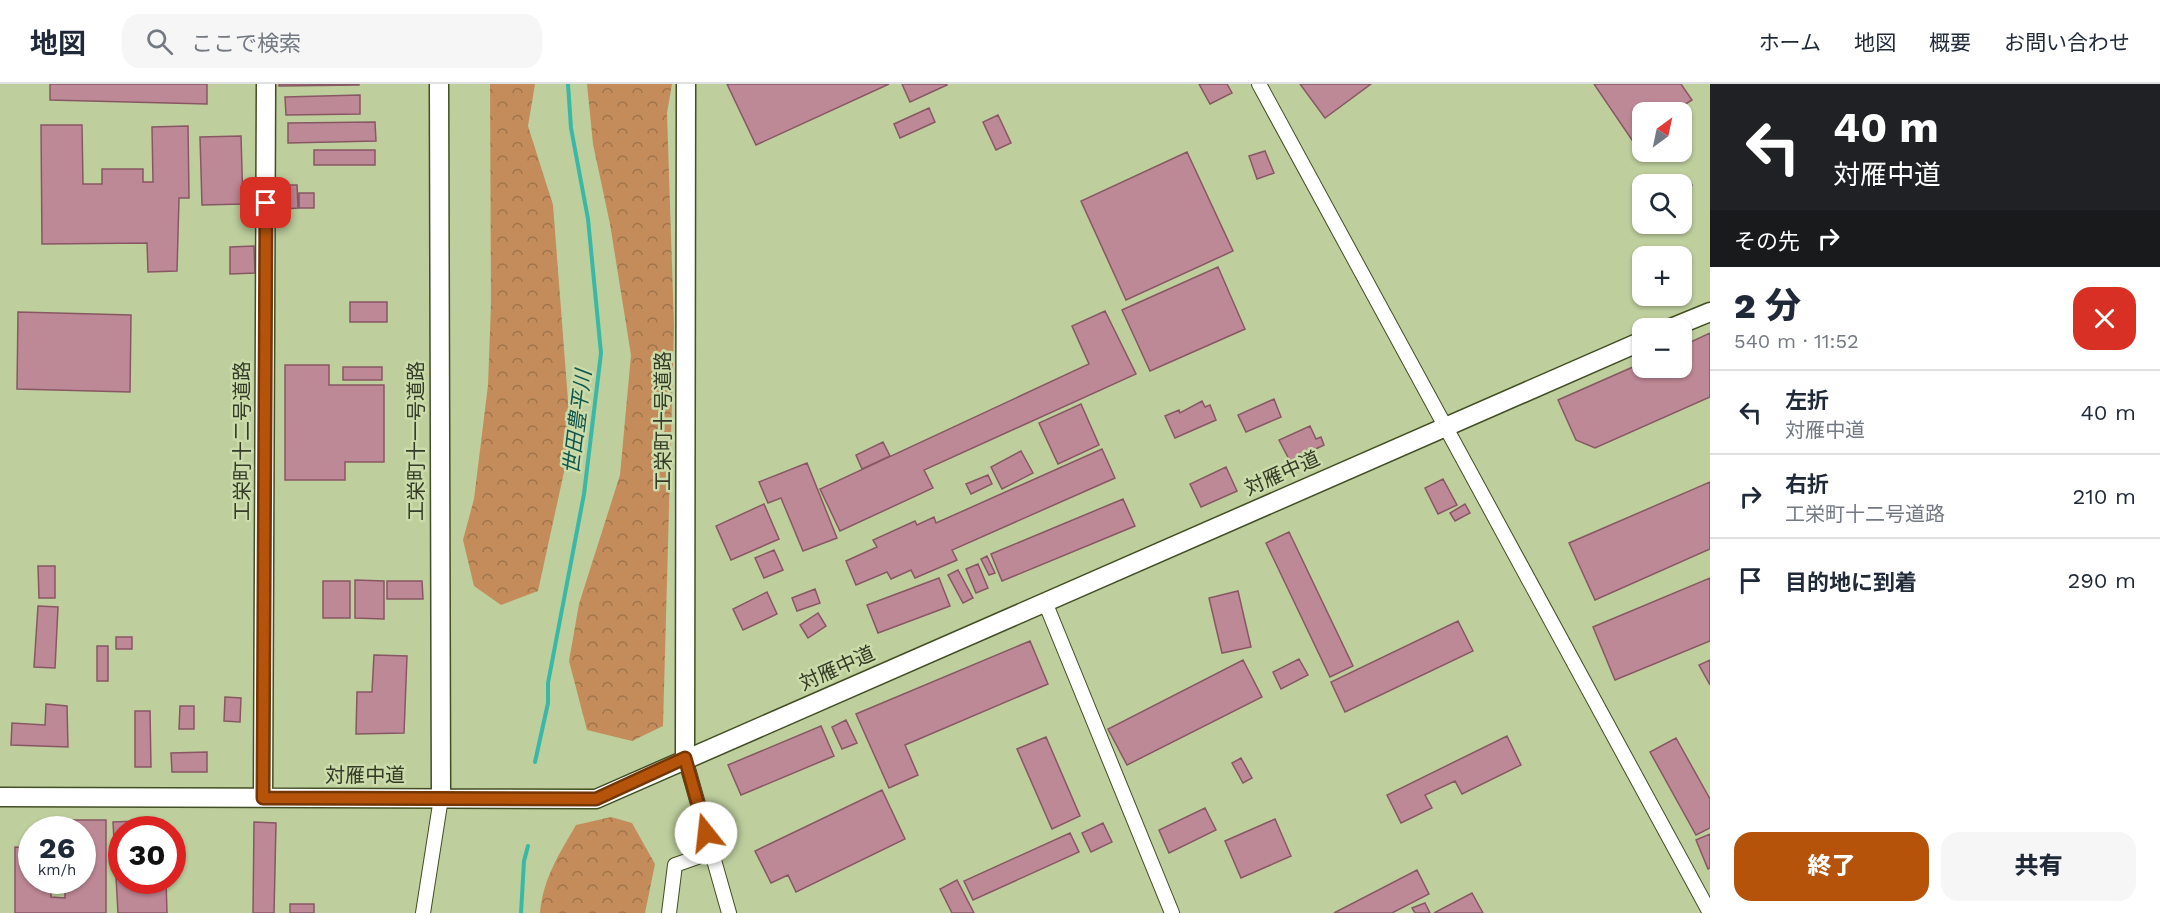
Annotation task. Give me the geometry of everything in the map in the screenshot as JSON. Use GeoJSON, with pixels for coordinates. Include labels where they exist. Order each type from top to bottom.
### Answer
{"type":"FeatureCollection","features":[{"type":"Feature","properties":{"kind":"street","name":"工栄町十二号道路"},"geometry":{"type":"LineString","coordinates":[[263,798],[266,84]]}},
{"type":"Feature","properties":{"kind":"street","name":"工栄町十一号道路"},"geometry":{"type":"LineString","coordinates":[[439,84],[441,798]]}},
{"type":"Feature","properties":{"kind":"street","name":"工栄町十号道路"},"geometry":{"type":"LineString","coordinates":[[685,758],[686,84]]}},
{"type":"Feature","properties":{"kind":"street"},"geometry":{"type":"LineString","coordinates":[[1259,84],[1710,913]]}},
{"type":"Feature","properties":{"kind":"street"},"geometry":{"type":"LineString","coordinates":[[1692,319],[1710,312]]}},
{"type":"Feature","properties":{"kind":"street","name":"対雁中道"},"geometry":{"type":"LineString","coordinates":[[0,797],[596,799],[685,758],[1632,345]]}},
{"type":"Feature","properties":{"kind":"street"},"geometry":{"type":"LineString","coordinates":[[1045,602],[1172,913]]}},
{"type":"Feature","properties":{"kind":"street"},"geometry":{"type":"LineString","coordinates":[[685,758],[729,913]]}},
{"type":"Feature","properties":{"kind":"street"},"geometry":{"type":"LineString","coordinates":[[423,913],[441,798]]}},
{"type":"Feature","properties":{"kind":"street"},"geometry":{"type":"LineString","coordinates":[[669,913],[675,865],[711,852]]}},
{"type":"Feature","properties":{"kind":"green space"},"geometry":{"type":"Polygon","coordinates":[[[490,84],[535,84],[528,126],[553,205],[571,440],[538,591],[501,605],[474,586],[463,540],[474,499],[488,385],[491,304],[490,84]]]}},
{"type":"Feature","properties":{"kind":"green space"},"geometry":{"type":"Polygon","coordinates":[[[587,84],[672,84],[667,113],[674,327],[663,726],[632,741],[587,730],[569,661],[579,604],[620,475],[631,355],[610,224],[593,144],[587,84]]]}},
{"type":"Feature","properties":{"kind":"green space"},"geometry":{"type":"Polygon","coordinates":[[[611,817],[632,823],[655,864],[645,913],[540,913],[548,878],[576,825],[611,817]]]}},
{"type":"Feature","properties":{"kind":"building"},"geometry":{"type":"Polygon","coordinates":[[[50,84],[207,84],[207,104],[50,100],[50,84]]]}},
{"type":"Feature","properties":{"kind":"building"},"geometry":{"type":"Polygon","coordinates":[[[279,84],[359,84],[359,85],[279,86],[279,84]]]}},
{"type":"Feature","properties":{"kind":"building"},"geometry":{"type":"Polygon","coordinates":[[[727,84],[889,84],[756,145],[727,84]]]}},
{"type":"Feature","properties":{"kind":"building"},"geometry":{"type":"Polygon","coordinates":[[[902,84],[946,84],[947,85],[910,102],[902,84]]]}},
{"type":"Feature","properties":{"kind":"building"},"geometry":{"type":"Polygon","coordinates":[[[1199,84],[1227,84],[1232,93],[1210,104],[1199,84]]]}},
{"type":"Feature","properties":{"kind":"building"},"geometry":{"type":"Polygon","coordinates":[[[1300,84],[1371,84],[1325,118],[1300,84]]]}},
{"type":"Feature","properties":{"kind":"building"},"geometry":{"type":"Polygon","coordinates":[[[1594,84],[1681,84],[1692,100],[1689,102],[1632,102],[1632,140],[1594,84]]]}},
{"type":"Feature","properties":{"kind":"building"},"geometry":{"type":"Polygon","coordinates":[[[360,95],[360,114],[286,115],[285,97],[360,95]]]}},
{"type":"Feature","properties":{"kind":"building"},"geometry":{"type":"Polygon","coordinates":[[[929,108],[935,122],[900,138],[894,124],[929,108]]]}},
{"type":"Feature","properties":{"kind":"building"},"geometry":{"type":"Polygon","coordinates":[[[998,115],[1011,143],[996,150],[983,122],[998,115]]]}},
{"type":"Feature","properties":{"kind":"building"},"geometry":{"type":"Polygon","coordinates":[[[375,122],[376,141],[288,143],[288,123],[375,122]]]}},
{"type":"Feature","properties":{"kind":"building"},"geometry":{"type":"Polygon","coordinates":[[[41,125],[82,125],[83,184],[102,184],[102,169],[143,169],[143,182],[153,182],[152,127],[188,126],[189,198],[179,198],[177,271],[148,272],[147,243],[42,244],[41,125]]]}},
{"type":"Feature","properties":{"kind":"building"},"geometry":{"type":"Polygon","coordinates":[[[241,136],[243,204],[202,205],[200,137],[241,136]]]}},
{"type":"Feature","properties":{"kind":"building"},"geometry":{"type":"Polygon","coordinates":[[[314,150],[375,150],[375,165],[314,165],[314,150]]]}},
{"type":"Feature","properties":{"kind":"building"},"geometry":{"type":"Polygon","coordinates":[[[1265,151],[1274,173],[1257,179],[1249,156],[1265,151]]]}},
{"type":"Feature","properties":{"kind":"building"},"geometry":{"type":"Polygon","coordinates":[[[1187,152],[1233,251],[1126,300],[1081,201],[1187,152]]]}},
{"type":"Feature","properties":{"kind":"building"},"geometry":{"type":"Polygon","coordinates":[[[283,185],[297,185],[298,208],[284,209],[283,185]]]}},
{"type":"Feature","properties":{"kind":"building"},"geometry":{"type":"Polygon","coordinates":[[[299,193],[314,193],[314,208],[299,208],[299,193]]]}},
{"type":"Feature","properties":{"kind":"building"},"geometry":{"type":"Polygon","coordinates":[[[254,246],[255,273],[230,274],[230,247],[254,246]]]}},
{"type":"Feature","properties":{"kind":"building"},"geometry":{"type":"Polygon","coordinates":[[[1218,267],[1245,329],[1150,371],[1122,310],[1218,267]]]}},
{"type":"Feature","properties":{"kind":"building"},"geometry":{"type":"Polygon","coordinates":[[[350,302],[387,302],[387,322],[350,322],[350,302]]]}},
{"type":"Feature","properties":{"kind":"building"},"geometry":{"type":"Polygon","coordinates":[[[1105,311],[1136,374],[924,470],[933,488],[840,531],[820,489],[1089,364],[1072,326],[1105,311]]]}},
{"type":"Feature","properties":{"kind":"building"},"geometry":{"type":"Polygon","coordinates":[[[18,312],[131,315],[130,392],[17,389],[18,312]]]}},
{"type":"Feature","properties":{"kind":"building"},"geometry":{"type":"Polygon","coordinates":[[[1710,333],[1710,397],[1595,448],[1576,440],[1558,400],[1632,367],[1632,378],[1692,378],[1692,341],[1710,333]]]}},
{"type":"Feature","properties":{"kind":"building"},"geometry":{"type":"Polygon","coordinates":[[[285,365],[329,365],[329,385],[384,385],[384,462],[345,462],[345,480],[285,480],[285,365]]]}},
{"type":"Feature","properties":{"kind":"building"},"geometry":{"type":"Polygon","coordinates":[[[343,367],[382,367],[382,380],[343,380],[343,367]]]}},
{"type":"Feature","properties":{"kind":"building"},"geometry":{"type":"Polygon","coordinates":[[[1274,399],[1281,417],[1246,432],[1238,415],[1274,399]]]}},
{"type":"Feature","properties":{"kind":"building"},"geometry":{"type":"Polygon","coordinates":[[[1202,401],[1205,407],[1210,405],[1216,420],[1175,438],[1165,416],[1179,410],[1180,413],[1202,401]]]}},
{"type":"Feature","properties":{"kind":"building"},"geometry":{"type":"Polygon","coordinates":[[[1081,404],[1099,445],[1058,464],[1039,423],[1081,404]]]}},
{"type":"Feature","properties":{"kind":"building"},"geometry":{"type":"Polygon","coordinates":[[[1310,426],[1316,439],[1321,437],[1324,445],[1290,461],[1279,440],[1310,426]]]}},
{"type":"Feature","properties":{"kind":"building"},"geometry":{"type":"Polygon","coordinates":[[[883,442],[890,456],[862,469],[856,455],[883,442]]]}},
{"type":"Feature","properties":{"kind":"building"},"geometry":{"type":"Polygon","coordinates":[[[1102,449],[1115,478],[952,550],[957,560],[915,578],[911,570],[891,579],[887,572],[856,585],[846,561],[877,547],[873,540],[915,521],[917,525],[934,517],[936,523],[1102,449]]]}},
{"type":"Feature","properties":{"kind":"building"},"geometry":{"type":"Polygon","coordinates":[[[1021,451],[1033,473],[1002,489],[991,467],[1021,451]]]}},
{"type":"Feature","properties":{"kind":"building"},"geometry":{"type":"Polygon","coordinates":[[[807,463],[837,538],[803,551],[781,498],[768,503],[759,482],[807,463]]]}},
{"type":"Feature","properties":{"kind":"building"},"geometry":{"type":"Polygon","coordinates":[[[1226,467],[1237,491],[1201,507],[1190,484],[1226,467]]]}},
{"type":"Feature","properties":{"kind":"building"},"geometry":{"type":"Polygon","coordinates":[[[988,475],[992,484],[971,494],[966,484],[988,475]]]}},
{"type":"Feature","properties":{"kind":"building"},"geometry":{"type":"Polygon","coordinates":[[[1443,479],[1457,505],[1438,514],[1425,488],[1443,479]]]}},
{"type":"Feature","properties":{"kind":"building"},"geometry":{"type":"Polygon","coordinates":[[[1710,482],[1710,549],[1595,600],[1569,543],[1710,482]]]}},
{"type":"Feature","properties":{"kind":"building"},"geometry":{"type":"Polygon","coordinates":[[[1123,499],[1135,526],[1002,581],[991,554],[1123,499]]]}},
{"type":"Feature","properties":{"kind":"building"},"geometry":{"type":"Polygon","coordinates":[[[764,504],[779,539],[731,560],[716,526],[764,504]]]}},
{"type":"Feature","properties":{"kind":"building"},"geometry":{"type":"Polygon","coordinates":[[[1465,504],[1470,513],[1455,521],[1450,513],[1465,504]]]}},
{"type":"Feature","properties":{"kind":"building"},"geometry":{"type":"Polygon","coordinates":[[[1289,532],[1353,666],[1330,677],[1266,543],[1289,532]]]}},
{"type":"Feature","properties":{"kind":"building"},"geometry":{"type":"Polygon","coordinates":[[[774,550],[783,570],[764,578],[755,558],[774,550]]]}},
{"type":"Feature","properties":{"kind":"building"},"geometry":{"type":"Polygon","coordinates":[[[987,556],[995,573],[989,575],[981,559],[987,556]]]}},
{"type":"Feature","properties":{"kind":"building"},"geometry":{"type":"Polygon","coordinates":[[[978,564],[988,588],[976,593],[966,569],[978,564]]]}},
{"type":"Feature","properties":{"kind":"building"},"geometry":{"type":"Polygon","coordinates":[[[38,566],[55,566],[55,598],[39,598],[38,566]]]}},
{"type":"Feature","properties":{"kind":"building"},"geometry":{"type":"Polygon","coordinates":[[[958,570],[973,598],[963,603],[948,575],[958,570]]]}},
{"type":"Feature","properties":{"kind":"building"},"geometry":{"type":"Polygon","coordinates":[[[939,578],[950,606],[878,633],[867,605],[939,578]]]}},
{"type":"Feature","properties":{"kind":"building"},"geometry":{"type":"Polygon","coordinates":[[[1710,578],[1710,641],[1615,680],[1593,627],[1710,578]]]}},
{"type":"Feature","properties":{"kind":"building"},"geometry":{"type":"Polygon","coordinates":[[[355,580],[384,581],[384,619],[355,618],[355,580]]]}},
{"type":"Feature","properties":{"kind":"building"},"geometry":{"type":"Polygon","coordinates":[[[323,581],[350,581],[350,618],[323,618],[323,581]]]}},
{"type":"Feature","properties":{"kind":"building"},"geometry":{"type":"Polygon","coordinates":[[[387,581],[422,581],[423,599],[387,599],[387,581]]]}},
{"type":"Feature","properties":{"kind":"building"},"geometry":{"type":"Polygon","coordinates":[[[815,589],[820,603],[797,611],[792,598],[815,589]]]}},
{"type":"Feature","properties":{"kind":"building"},"geometry":{"type":"Polygon","coordinates":[[[1238,591],[1251,647],[1222,653],[1209,598],[1238,591]]]}},
{"type":"Feature","properties":{"kind":"building"},"geometry":{"type":"Polygon","coordinates":[[[767,592],[777,614],[743,630],[733,609],[767,592]]]}},
{"type":"Feature","properties":{"kind":"building"},"geometry":{"type":"Polygon","coordinates":[[[38,606],[58,607],[55,668],[34,667],[38,606]]]}},
{"type":"Feature","properties":{"kind":"building"},"geometry":{"type":"Polygon","coordinates":[[[818,613],[826,626],[808,638],[800,625],[818,613]]]}},
{"type":"Feature","properties":{"kind":"building"},"geometry":{"type":"Polygon","coordinates":[[[1458,621],[1473,651],[1345,712],[1331,682],[1458,621]]]}},
{"type":"Feature","properties":{"kind":"building"},"geometry":{"type":"Polygon","coordinates":[[[116,637],[132,637],[132,649],[116,649],[116,637]]]}},
{"type":"Feature","properties":{"kind":"building"},"geometry":{"type":"Polygon","coordinates":[[[1030,641],[1048,684],[905,745],[918,775],[889,788],[856,714],[1030,641]]]}},
{"type":"Feature","properties":{"kind":"building"},"geometry":{"type":"Polygon","coordinates":[[[97,646],[108,646],[108,681],[97,681],[97,646]]]}},
{"type":"Feature","properties":{"kind":"building"},"geometry":{"type":"Polygon","coordinates":[[[374,655],[407,656],[404,733],[356,734],[357,692],[372,692],[374,655]]]}},
{"type":"Feature","properties":{"kind":"building"},"geometry":{"type":"Polygon","coordinates":[[[1299,659],[1308,675],[1281,689],[1273,672],[1299,659]]]}},
{"type":"Feature","properties":{"kind":"building"},"geometry":{"type":"Polygon","coordinates":[[[1243,660],[1262,697],[1127,765],[1108,729],[1243,660]]]}},
{"type":"Feature","properties":{"kind":"building"},"geometry":{"type":"Polygon","coordinates":[[[1710,660],[1710,685],[1699,665],[1710,660]]]}},
{"type":"Feature","properties":{"kind":"building"},"geometry":{"type":"Polygon","coordinates":[[[225,697],[241,698],[240,722],[224,721],[225,697]]]}},
{"type":"Feature","properties":{"kind":"building"},"geometry":{"type":"Polygon","coordinates":[[[46,704],[67,706],[68,747],[11,745],[12,723],[45,725],[46,704]]]}},
{"type":"Feature","properties":{"kind":"building"},"geometry":{"type":"Polygon","coordinates":[[[180,706],[194,706],[194,729],[179,729],[180,706]]]}},
{"type":"Feature","properties":{"kind":"building"},"geometry":{"type":"Polygon","coordinates":[[[135,711],[150,711],[151,767],[135,767],[135,711]]]}},
{"type":"Feature","properties":{"kind":"building"},"geometry":{"type":"Polygon","coordinates":[[[846,720],[857,743],[842,749],[832,727],[846,720]]]}},
{"type":"Feature","properties":{"kind":"building"},"geometry":{"type":"Polygon","coordinates":[[[821,726],[834,756],[741,795],[728,765],[821,726]]]}},
{"type":"Feature","properties":{"kind":"building"},"geometry":{"type":"Polygon","coordinates":[[[1507,736],[1521,765],[1462,794],[1455,781],[1425,795],[1432,808],[1401,823],[1387,795],[1507,736]]]}},
{"type":"Feature","properties":{"kind":"building"},"geometry":{"type":"Polygon","coordinates":[[[1046,737],[1080,816],[1052,829],[1017,749],[1046,737]]]}},
{"type":"Feature","properties":{"kind":"building"},"geometry":{"type":"Polygon","coordinates":[[[1676,738],[1710,799],[1710,828],[1696,835],[1650,752],[1676,738]]]}},
{"type":"Feature","properties":{"kind":"building"},"geometry":{"type":"Polygon","coordinates":[[[207,752],[207,772],[172,772],[171,753],[207,752]]]}},
{"type":"Feature","properties":{"kind":"building"},"geometry":{"type":"Polygon","coordinates":[[[1241,758],[1252,778],[1243,783],[1232,763],[1241,758]]]}},
{"type":"Feature","properties":{"kind":"building"},"geometry":{"type":"Polygon","coordinates":[[[882,790],[905,839],[796,892],[788,875],[771,883],[755,851],[882,790]]]}},
{"type":"Feature","properties":{"kind":"building"},"geometry":{"type":"Polygon","coordinates":[[[1205,808],[1216,830],[1169,853],[1159,830],[1205,808]]]}},
{"type":"Feature","properties":{"kind":"building"},"geometry":{"type":"Polygon","coordinates":[[[1275,819],[1291,856],[1241,878],[1225,841],[1275,819]]]}},
{"type":"Feature","properties":{"kind":"building"},"geometry":{"type":"Polygon","coordinates":[[[96,820],[106,820],[106,913],[15,913],[15,847],[18,847],[18,894],[51,894],[51,897],[65,898],[65,894],[96,894],[96,820]]]}},
{"type":"Feature","properties":{"kind":"building"},"geometry":{"type":"Polygon","coordinates":[[[254,822],[276,823],[274,913],[253,913],[254,822]]]}},
{"type":"Feature","properties":{"kind":"building"},"geometry":{"type":"Polygon","coordinates":[[[1103,823],[1112,842],[1091,852],[1082,833],[1103,823]]]}},
{"type":"Feature","properties":{"kind":"building"},"geometry":{"type":"Polygon","coordinates":[[[1070,833],[1079,852],[973,900],[964,881],[1070,833]]]}},
{"type":"Feature","properties":{"kind":"building"},"geometry":{"type":"Polygon","coordinates":[[[1710,834],[1710,868],[1708,869],[1696,840],[1710,834]]]}},
{"type":"Feature","properties":{"kind":"building"},"geometry":{"type":"Polygon","coordinates":[[[1417,870],[1429,894],[1392,913],[1334,913],[1417,870]]]}},
{"type":"Feature","properties":{"kind":"building"},"geometry":{"type":"Polygon","coordinates":[[[957,880],[974,913],[952,913],[940,889],[957,880]]]}},
{"type":"Feature","properties":{"kind":"building"},"geometry":{"type":"Polygon","coordinates":[[[1472,893],[1483,913],[1434,913],[1472,893]]]}},
{"type":"Feature","properties":{"kind":"building"},"geometry":{"type":"Polygon","coordinates":[[[117,894],[166,894],[167,913],[118,913],[117,894]]]}},
{"type":"Feature","properties":{"kind":"building"},"geometry":{"type":"Polygon","coordinates":[[[1425,903],[1430,913],[1415,913],[1412,908],[1425,903]]]}},
{"type":"Feature","properties":{"kind":"building"},"geometry":{"type":"Polygon","coordinates":[[[290,904],[314,904],[314,913],[290,913],[290,904]]]}},
{"type":"Feature","properties":{"kind":"waterway","name":"世田豊平川"},"geometry":{"type":"LineString","coordinates":[[535,762],[548,703],[548,683],[584,494],[601,353],[588,219],[571,128],[568,84]]}},
{"type":"Feature","properties":{"kind":"waterway","name":"世田豊平川"},"geometry":{"type":"LineString","coordinates":[[521,913],[524,861],[528,846]]}},
{"type":"Feature","properties":{"kind":"route"},"geometry":{"type":"LineString","coordinates":[[266,203],[263,798],[596,799],[685,758],[706,833]]}}]}
